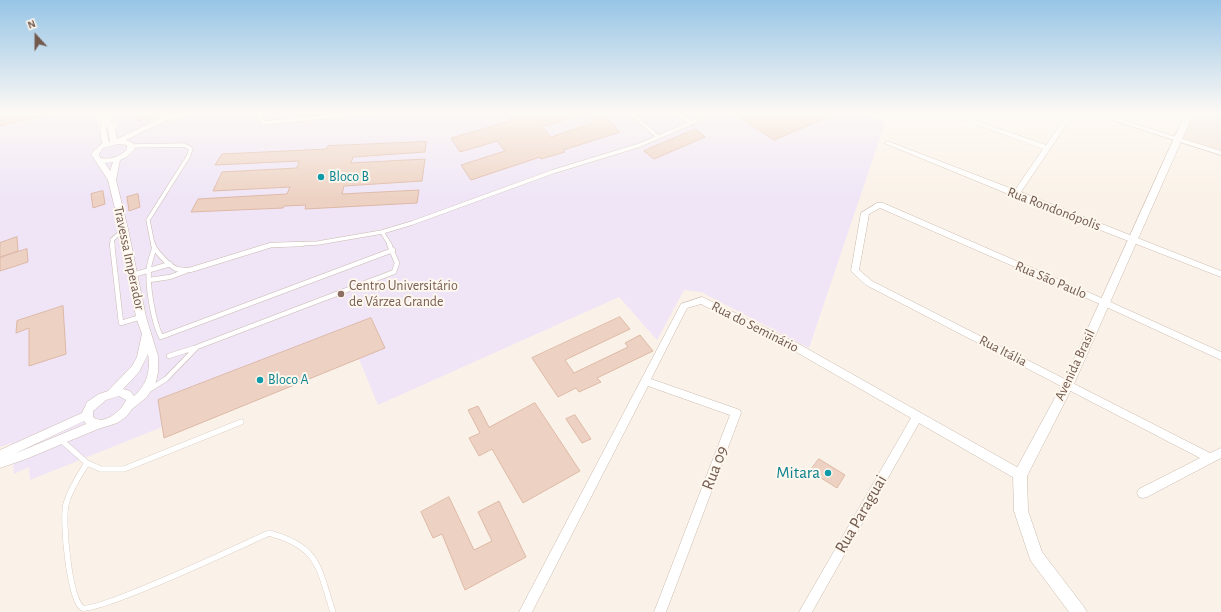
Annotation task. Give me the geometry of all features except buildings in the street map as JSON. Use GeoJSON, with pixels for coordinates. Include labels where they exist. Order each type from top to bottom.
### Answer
{"type":"FeatureCollection","features":[{"type":"Feature","properties":{"kind":"street"},"geometry":{"type":"LineString","coordinates":[[105,141],[106,145]]}},
{"type":"Feature","properties":{"kind":"street"},"geometry":{"type":"LineString","coordinates":[[119,141],[106,145],[95,154],[97,159],[117,159],[129,152],[131,144]]}},
{"type":"Feature","properties":{"kind":"street"},"geometry":{"type":"LineString","coordinates":[[116,142],[131,144],[137,141]]}},
{"type":"Feature","properties":{"kind":"street"},"geometry":{"type":"LineString","coordinates":[[1025,141],[1046,148]]}},
{"type":"Feature","properties":{"kind":"street"},"geometry":{"type":"LineString","coordinates":[[1016,194],[1051,141]]}},
{"type":"Feature","properties":{"kind":"street","name":"Avenida Brasil"},"geometry":{"type":"LineString","coordinates":[[1079,612],[1036,556],[1021,511],[1020,475],[1068,384],[1103,302],[1177,141]]}},
{"type":"Feature","properties":{"kind":"street"},"geometry":{"type":"LineString","coordinates":[[1183,141],[1221,153]]}},
{"type":"Feature","properties":{"kind":"street","name":"Rua Rondonópolis"},"geometry":{"type":"LineString","coordinates":[[888,143],[1221,274]]}},
{"type":"Feature","properties":{"kind":"street","name":"Travessa Imperador"},"geometry":{"type":"LineString","coordinates":[[112,180],[117,159]]}},
{"type":"Feature","properties":{"kind":"street","name":"Travessa Imperador"},"geometry":{"type":"LineString","coordinates":[[98,424],[105,423],[116,418],[126,411],[129,406],[148,388],[153,372],[152,349],[141,317],[124,229],[112,180],[100,160]]}},
{"type":"Feature","properties":{"kind":"street","name":"Rua São Paulo"},"geometry":{"type":"LineString","coordinates":[[880,205],[1103,302],[1221,356]]}},
{"type":"Feature","properties":{"kind":"street","name":"Rua Itália"},"geometry":{"type":"LineString","coordinates":[[880,205],[865,213],[855,271],[869,283],[1210,458]]}},
{"type":"Feature","properties":{"kind":"street","name":"Rua do Seminário"},"geometry":{"type":"LineString","coordinates":[[525,612],[684,306],[702,300],[794,346],[1020,475]]}},
{"type":"Feature","properties":{"kind":"street","name":"Travessa Imperador"},"geometry":{"type":"LineString","coordinates":[[87,415],[88,410],[98,399],[112,392],[126,380],[137,366],[140,360],[146,335]]}},
{"type":"Feature","properties":{"kind":"street","name":"Rua 09"},"geometry":{"type":"LineString","coordinates":[[646,381],[736,413],[660,612]]}},
{"type":"Feature","properties":{"kind":"street"},"geometry":{"type":"LineString","coordinates":[[112,392],[119,392],[129,396],[131,400],[129,406]]}},
{"type":"Feature","properties":{"kind":"street"},"geometry":{"type":"LineString","coordinates":[[0,455],[87,415],[92,423],[98,424]]}},
{"type":"Feature","properties":{"kind":"street","name":"Rua Paraguai"},"geometry":{"type":"LineString","coordinates":[[805,612],[917,417]]}},
{"type":"Feature","properties":{"kind":"street"},"geometry":{"type":"LineString","coordinates":[[0,463],[98,424]]}},
{"type":"Feature","properties":{"kind":"street"},"geometry":{"type":"LineString","coordinates":[[1143,493],[1221,453]]}},
{"type":"Feature","properties":{"kind":"lane"},"geometry":{"type":"LineString","coordinates":[[149,280],[170,277],[271,244],[318,243],[382,232],[412,223],[552,172],[637,146],[650,141]]}},
{"type":"Feature","properties":{"kind":"lane"},"geometry":{"type":"LineString","coordinates":[[131,144],[184,146],[191,149],[188,158],[149,218],[148,222],[154,249],[149,271],[149,280],[157,330],[161,337],[393,250]]}},
{"type":"Feature","properties":{"kind":"lane"},"geometry":{"type":"LineString","coordinates":[[124,229],[112,240],[121,323],[141,317]]}},
{"type":"Feature","properties":{"kind":"lane"},"geometry":{"type":"LineString","coordinates":[[169,356],[197,347],[390,274],[397,269],[398,266],[393,250],[382,232]]}},
{"type":"Feature","properties":{"kind":"lane"},"geometry":{"type":"LineString","coordinates":[[154,249],[177,269],[190,270]]}},
{"type":"Feature","properties":{"kind":"lane"},"geometry":{"type":"LineString","coordinates":[[133,275],[170,264]]}},
{"type":"Feature","properties":{"kind":"lane"},"geometry":{"type":"LineString","coordinates":[[142,394],[166,379],[197,347]]}},
{"type":"Feature","properties":{"kind":"lane"},"geometry":{"type":"LineString","coordinates":[[61,440],[87,463],[101,470],[124,469],[241,422]]}},
{"type":"Feature","properties":{"kind":"lane"},"geometry":{"type":"LineString","coordinates":[[87,463],[68,497],[64,511],[66,545],[74,592],[79,606],[89,610],[123,598],[269,533],[284,536],[303,545],[314,557],[333,612]]}},
{"type":"Feature","properties":{"kind":"shaded area","name":"Centro Universitário de Várzea Grande"},"geometry":{"type":"Polygon","coordinates":[[[0,141],[879,141],[809,348],[701,292],[684,290],[657,340],[619,297],[378,405],[359,359],[164,438],[162,427],[30,480],[29,467],[14,474],[11,443],[0,447],[0,141]]]}},
{"type":"Feature","properties":{"kind":"shaded area"},"geometry":{"type":"Polygon","coordinates":[[[1190,141],[1221,141],[1221,151],[1190,141]]]}},
{"type":"Feature","properties":{"kind":"place","name":"Bloco B"},"geometry":{"type":"Point","coordinates":[321,177]}},
{"type":"Feature","properties":{"kind":"place","name":"Centro Universitário de Várzea Grande"},"geometry":{"type":"Point","coordinates":[341,294]}},
{"type":"Feature","properties":{"kind":"place","name":"Bloco A"},"geometry":{"type":"Point","coordinates":[260,380]}},
{"type":"Feature","properties":{"kind":"place","name":"Mitara"},"geometry":{"type":"Point","coordinates":[828,473]}}]}
